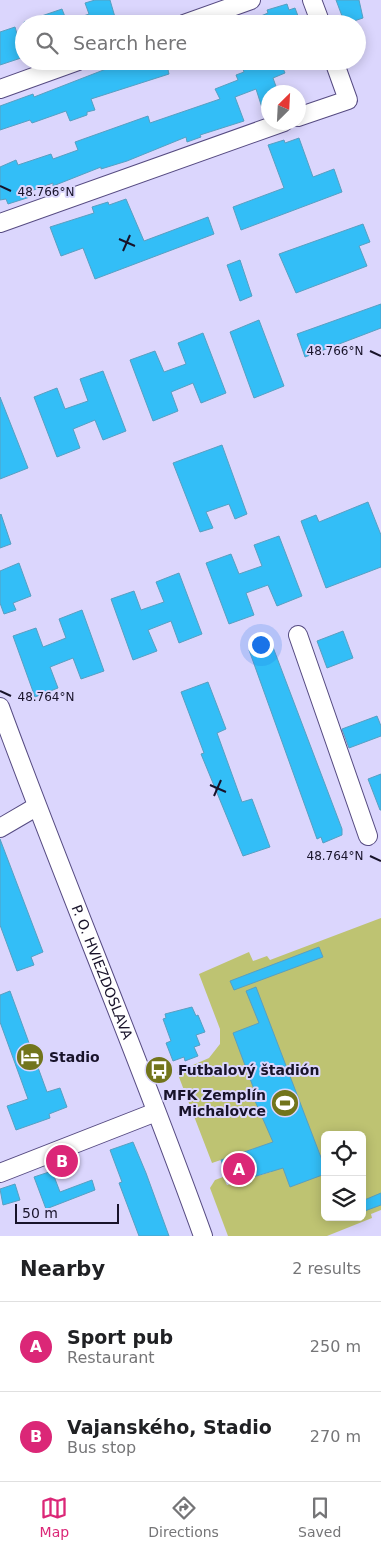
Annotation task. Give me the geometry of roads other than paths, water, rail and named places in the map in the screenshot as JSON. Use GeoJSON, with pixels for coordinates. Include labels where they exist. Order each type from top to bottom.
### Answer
{"type":"FeatureCollection","features":[{"type":"Feature","properties":{"kind":"street"},"geometry":{"type":"LineString","coordinates":[[209,15],[251,0]]}},
{"type":"Feature","properties":{"kind":"street"},"geometry":{"type":"LineString","coordinates":[[312,0],[318,15]]}},
{"type":"Feature","properties":{"kind":"street"},"geometry":{"type":"LineString","coordinates":[[0,89],[53,70]]}},
{"type":"Feature","properties":{"kind":"street"},"geometry":{"type":"LineString","coordinates":[[306,114],[348,100],[337,70]]}},
{"type":"Feature","properties":{"kind":"street"},"geometry":{"type":"LineString","coordinates":[[0,223],[262,130]]}},
{"type":"Feature","properties":{"kind":"street"},"geometry":{"type":"LineString","coordinates":[[298,635],[368,836]]}},
{"type":"Feature","properties":{"kind":"street","name":"P. O. HVIEZDOSLAVA"},"geometry":{"type":"LineString","coordinates":[[0,707],[36,807],[203,1236]]}},
{"type":"Feature","properties":{"kind":"street"},"geometry":{"type":"LineString","coordinates":[[0,828],[36,807]]}},
{"type":"Feature","properties":{"kind":"street"},"geometry":{"type":"LineString","coordinates":[[0,1173],[156,1112]]}},
{"type":"Feature","properties":{"kind":"place","name":"Stadio"},"geometry":{"type":"Point","coordinates":[30,1057]}},
{"type":"Feature","properties":{"kind":"place","name":"Futbalový štadión"},"geometry":{"type":"Point","coordinates":[159,1070]}},
{"type":"Feature","properties":{"kind":"place","name":"MFK Zemplín Michalovce"},"geometry":{"type":"Point","coordinates":[285,1103]}},
{"type":"Feature","properties":{"kind":"place","name":"Vajanského, Stadio"},"geometry":{"type":"Point","coordinates":[62,1161]}},
{"type":"Feature","properties":{"kind":"place","name":"Sport pub"},"geometry":{"type":"Point","coordinates":[239,1169]}}]}
